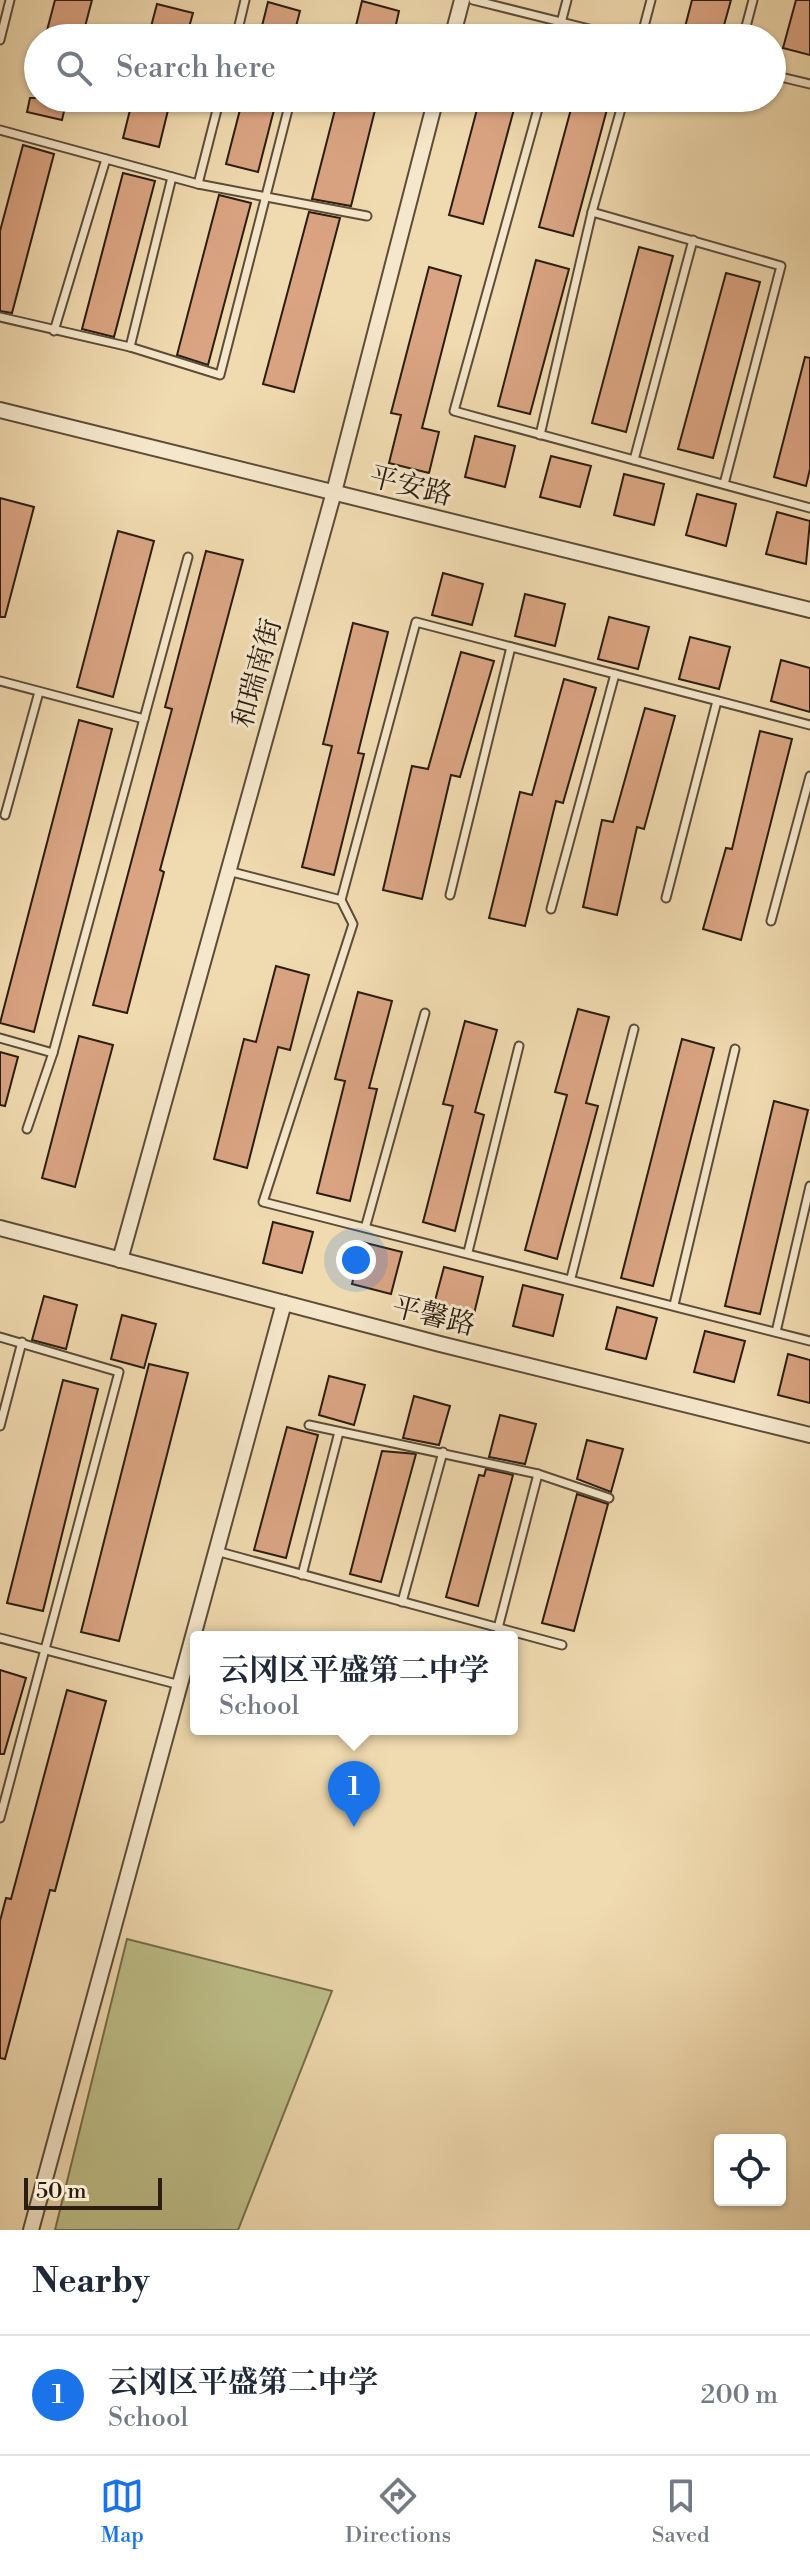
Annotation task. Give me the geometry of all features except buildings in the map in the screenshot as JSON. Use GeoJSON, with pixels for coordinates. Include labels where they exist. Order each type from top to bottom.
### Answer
{"type":"FeatureCollection","features":[{"type":"Feature","properties":{"kind":"street"},"geometry":{"type":"LineString","coordinates":[[456,24],[462,0]]}},
{"type":"Feature","properties":{"kind":"street","name":"和瑞南街"},"geometry":{"type":"LineString","coordinates":[[120,1260],[334,492],[432,112]]}},
{"type":"Feature","properties":{"kind":"street","name":"平安路"},"geometry":{"type":"LineString","coordinates":[[0,410],[810,610]]}},
{"type":"Feature","properties":{"kind":"street","name":"平馨路"},"geometry":{"type":"LineString","coordinates":[[0,1228],[810,1435]]}},
{"type":"Feature","properties":{"kind":"street"},"geometry":{"type":"LineString","coordinates":[[195,1631],[284,1303]]}},
{"type":"Feature","properties":{"kind":"street"},"geometry":{"type":"LineString","coordinates":[[31,2230],[190,1648]]}},
{"type":"Feature","properties":{"kind":"lane"},"geometry":{"type":"LineString","coordinates":[[0,40],[10,0]]}},
{"type":"Feature","properties":{"kind":"lane"},"geometry":{"type":"LineString","coordinates":[[239,24],[245,0]]}},
{"type":"Feature","properties":{"kind":"lane"},"geometry":{"type":"LineString","coordinates":[[473,0],[570,24]]}},
{"type":"Feature","properties":{"kind":"lane"},"geometry":{"type":"LineString","coordinates":[[562,22],[567,0]]}},
{"type":"Feature","properties":{"kind":"lane"},"geometry":{"type":"LineString","coordinates":[[645,24],[651,0]]}},
{"type":"Feature","properties":{"kind":"lane"},"geometry":{"type":"LineString","coordinates":[[747,24],[753,0]]}},
{"type":"Feature","properties":{"kind":"lane"},"geometry":{"type":"LineString","coordinates":[[786,78],[810,84]]}},
{"type":"Feature","properties":{"kind":"lane"},"geometry":{"type":"LineString","coordinates":[[198,184],[216,112]]}},
{"type":"Feature","properties":{"kind":"lane"},"geometry":{"type":"LineString","coordinates":[[0,317],[130,347],[220,375],[287,112]]}},
{"type":"Feature","properties":{"kind":"lane"},"geometry":{"type":"LineString","coordinates":[[537,112],[454,411],[810,508]]}},
{"type":"Feature","properties":{"kind":"lane"},"geometry":{"type":"LineString","coordinates":[[540,435],[592,212],[620,112]]}},
{"type":"Feature","properties":{"kind":"lane"},"geometry":{"type":"LineString","coordinates":[[0,130],[198,184],[367,216]]}},
{"type":"Feature","properties":{"kind":"lane"},"geometry":{"type":"LineString","coordinates":[[54,331],[106,159]]}},
{"type":"Feature","properties":{"kind":"lane"},"geometry":{"type":"LineString","coordinates":[[130,347],[172,177]]}},
{"type":"Feature","properties":{"kind":"lane"},"geometry":{"type":"LineString","coordinates":[[592,212],[781,266],[724,484]]}},
{"type":"Feature","properties":{"kind":"lane"},"geometry":{"type":"LineString","coordinates":[[634,460],[693,240]]}},
{"type":"Feature","properties":{"kind":"lane"},"geometry":{"type":"LineString","coordinates":[[27,1129],[53,1053],[188,557]]}},
{"type":"Feature","properties":{"kind":"lane"},"geometry":{"type":"LineString","coordinates":[[810,725],[416,622],[341,900],[353,924],[263,1202],[366,1225],[810,1341]]}},
{"type":"Feature","properties":{"kind":"lane"},"geometry":{"type":"LineString","coordinates":[[450,895],[511,647]]}},
{"type":"Feature","properties":{"kind":"lane"},"geometry":{"type":"LineString","coordinates":[[551,909],[615,674]]}},
{"type":"Feature","properties":{"kind":"lane"},"geometry":{"type":"LineString","coordinates":[[0,681],[144,719]]}},
{"type":"Feature","properties":{"kind":"lane"},"geometry":{"type":"LineString","coordinates":[[5,815],[39,692]]}},
{"type":"Feature","properties":{"kind":"lane"},"geometry":{"type":"LineString","coordinates":[[666,898],[717,701]]}},
{"type":"Feature","properties":{"kind":"lane"},"geometry":{"type":"LineString","coordinates":[[771,921],[810,776]]}},
{"type":"Feature","properties":{"kind":"lane"},"geometry":{"type":"LineString","coordinates":[[228,871],[341,900]]}},
{"type":"Feature","properties":{"kind":"lane"},"geometry":{"type":"LineString","coordinates":[[366,1225],[425,1013]]}},
{"type":"Feature","properties":{"kind":"lane"},"geometry":{"type":"LineString","coordinates":[[571,1278],[634,1029]]}},
{"type":"Feature","properties":{"kind":"lane"},"geometry":{"type":"LineString","coordinates":[[0,1038],[53,1053]]}},
{"type":"Feature","properties":{"kind":"lane"},"geometry":{"type":"LineString","coordinates":[[468,1252],[519,1046]]}},
{"type":"Feature","properties":{"kind":"lane"},"geometry":{"type":"LineString","coordinates":[[674,1305],[735,1049]]}},
{"type":"Feature","properties":{"kind":"lane"},"geometry":{"type":"LineString","coordinates":[[776,1332],[810,1186]]}},
{"type":"Feature","properties":{"kind":"lane"},"geometry":{"type":"LineString","coordinates":[[0,1337],[119,1372],[0,1818]]}},
{"type":"Feature","properties":{"kind":"lane"},"geometry":{"type":"LineString","coordinates":[[0,1426],[22,1342]]}},
{"type":"Feature","properties":{"kind":"lane"},"geometry":{"type":"LineString","coordinates":[[309,1425],[538,1474],[609,1498]]}},
{"type":"Feature","properties":{"kind":"lane"},"geometry":{"type":"LineString","coordinates":[[302,1575],[339,1432]]}},
{"type":"Feature","properties":{"kind":"lane"},"geometry":{"type":"LineString","coordinates":[[402,1602],[443,1452]]}},
{"type":"Feature","properties":{"kind":"lane"},"geometry":{"type":"LineString","coordinates":[[498,1628],[538,1474]]}},
{"type":"Feature","properties":{"kind":"lane"},"geometry":{"type":"LineString","coordinates":[[216,1551],[509,1631]]}},
{"type":"Feature","properties":{"kind":"lane"},"geometry":{"type":"LineString","coordinates":[[518,1633],[562,1645]]}},
{"type":"Feature","properties":{"kind":"lane"},"geometry":{"type":"LineString","coordinates":[[0,1638],[180,1685]]}},
{"type":"Feature","properties":{"kind":"green space"},"geometry":{"type":"Polygon","coordinates":[[[127,1939],[332,1991],[238,2230],[55,2230],[127,1939]]]}},
{"type":"Feature","properties":{"kind":"place","name":"云冈区平盛第二中学"},"geometry":{"type":"Point","coordinates":[354,1827]}}]}
